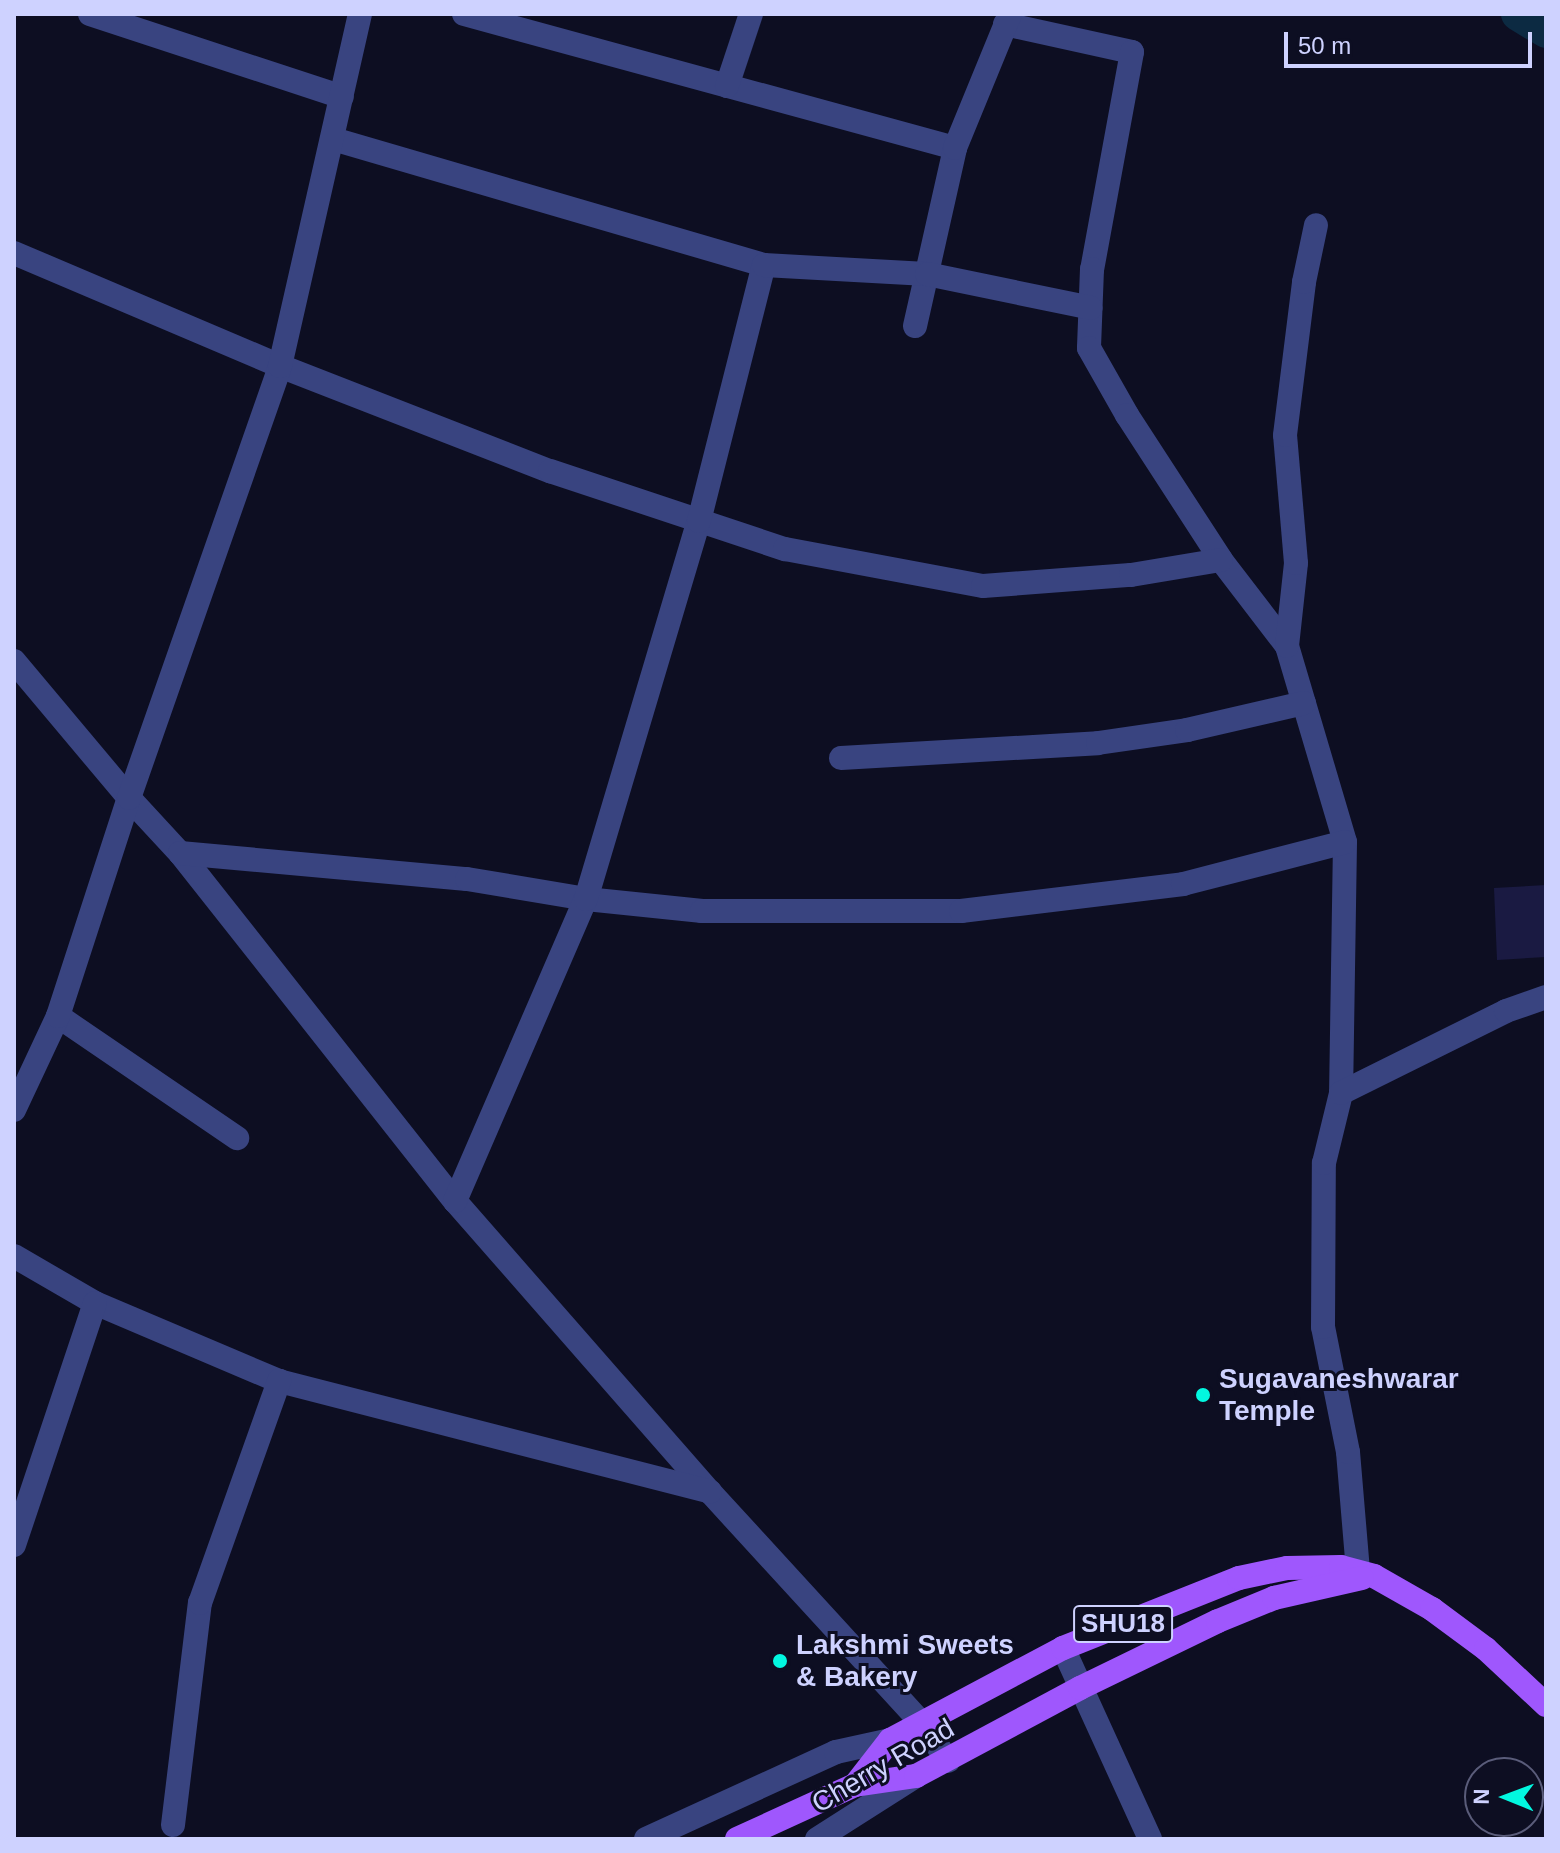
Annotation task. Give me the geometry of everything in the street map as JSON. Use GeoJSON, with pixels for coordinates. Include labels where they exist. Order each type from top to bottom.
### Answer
{"type":"FeatureCollection","features":[{"type":"Feature","properties":{"kind":"main road","name":"Cherry Road"},"geometry":{"type":"LineString","coordinates":[[890,1740],[1063,1648],[1239,1578],[1287,1568],[1341,1567],[1366,1573],[1432,1609],[1486,1649],[1546,1705]]}},
{"type":"Feature","properties":{"kind":"main road","name":"Cherry Road"},"geometry":{"type":"LineString","coordinates":[[916,1776],[1080,1688],[1218,1621],[1274,1598],[1366,1573]]}},
{"type":"Feature","properties":{"kind":"main road"},"geometry":{"type":"LineString","coordinates":[[855,1785],[890,1740]]}},
{"type":"Feature","properties":{"kind":"main road"},"geometry":{"type":"LineString","coordinates":[[737,1839],[855,1785],[916,1776]]}},
{"type":"Feature","properties":{"kind":"street"},"geometry":{"type":"LineString","coordinates":[[90,14],[342,97]]}},
{"type":"Feature","properties":{"kind":"street"},"geometry":{"type":"LineString","coordinates":[[14,1110],[58,1016],[129,798],[280,366],[360,14]]}},
{"type":"Feature","properties":{"kind":"street"},"geometry":{"type":"LineString","coordinates":[[464,14],[955,148]]}},
{"type":"Feature","properties":{"kind":"street"},"geometry":{"type":"LineString","coordinates":[[727,86],[751,14]]}},
{"type":"Feature","properties":{"kind":"street"},"geometry":{"type":"LineString","coordinates":[[915,326],[955,148],[1008,19],[1132,52],[1092,269],[1089,348],[1127,415],[1221,560],[1287,646],[1345,842],[1341,1093],[1324,1163],[1323,1327],[1348,1452],[1366,1573]]}},
{"type":"Feature","properties":{"kind":"street"},"geometry":{"type":"LineString","coordinates":[[333,139],[764,265],[927,274],[1091,308]]}},
{"type":"Feature","properties":{"kind":"street"},"geometry":{"type":"LineString","coordinates":[[1287,646],[1296,563],[1285,435],[1304,282],[1316,225]]}},
{"type":"Feature","properties":{"kind":"street"},"geometry":{"type":"LineString","coordinates":[[14,253],[280,366],[550,471],[785,549],[983,586],[1131,575],[1221,560]]}},
{"type":"Feature","properties":{"kind":"street"},"geometry":{"type":"LineString","coordinates":[[455,1201],[586,899],[699,521],[764,265]]}},
{"type":"Feature","properties":{"kind":"street"},"geometry":{"type":"LineString","coordinates":[[14,661],[129,798],[180,853],[455,1201],[710,1492],[922,1723],[948,1761]]}},
{"type":"Feature","properties":{"kind":"street"},"geometry":{"type":"LineString","coordinates":[[841,758],[1098,743],[1187,730],[1304,703]]}},
{"type":"Feature","properties":{"kind":"street"},"geometry":{"type":"LineString","coordinates":[[180,853],[467,879],[586,899],[702,911],[961,911],[1183,884],[1345,842]]}},
{"type":"Feature","properties":{"kind":"street"},"geometry":{"type":"LineString","coordinates":[[1341,1093],[1506,1011],[1546,997]]}},
{"type":"Feature","properties":{"kind":"street"},"geometry":{"type":"LineString","coordinates":[[58,1016],[237,1138]]}},
{"type":"Feature","properties":{"kind":"street"},"geometry":{"type":"LineString","coordinates":[[14,1256],[95,1303],[279,1381],[710,1492]]}},
{"type":"Feature","properties":{"kind":"street"},"geometry":{"type":"LineString","coordinates":[[14,1545],[95,1303]]}},
{"type":"Feature","properties":{"kind":"street"},"geometry":{"type":"LineString","coordinates":[[173,1825],[200,1603],[279,1381]]}},
{"type":"Feature","properties":{"kind":"street"},"geometry":{"type":"LineString","coordinates":[[1063,1648],[1150,1839]]}},
{"type":"Feature","properties":{"kind":"street"},"geometry":{"type":"LineString","coordinates":[[646,1839],[836,1752],[890,1740]]}},
{"type":"Feature","properties":{"kind":"street","name":"Cherry Road"},"geometry":{"type":"LineString","coordinates":[[817,1839],[916,1776]]}},
{"type":"Feature","properties":{"kind":"building"},"geometry":{"type":"Polygon","coordinates":[[[1546,885],[1546,957],[1497,960],[1494,888],[1546,885]]]}},
{"type":"Feature","properties":{"kind":"waterway"},"geometry":{"type":"LineString","coordinates":[[1518,14],[1546,31]]}},
{"type":"Feature","properties":{"kind":"place","name":"Sugavaneshwarar Temple"},"geometry":{"type":"Point","coordinates":[1203,1395]}},
{"type":"Feature","properties":{"kind":"place","name":"Lakshmi Sweets & Bakery"},"geometry":{"type":"Point","coordinates":[780,1661]}}]}
